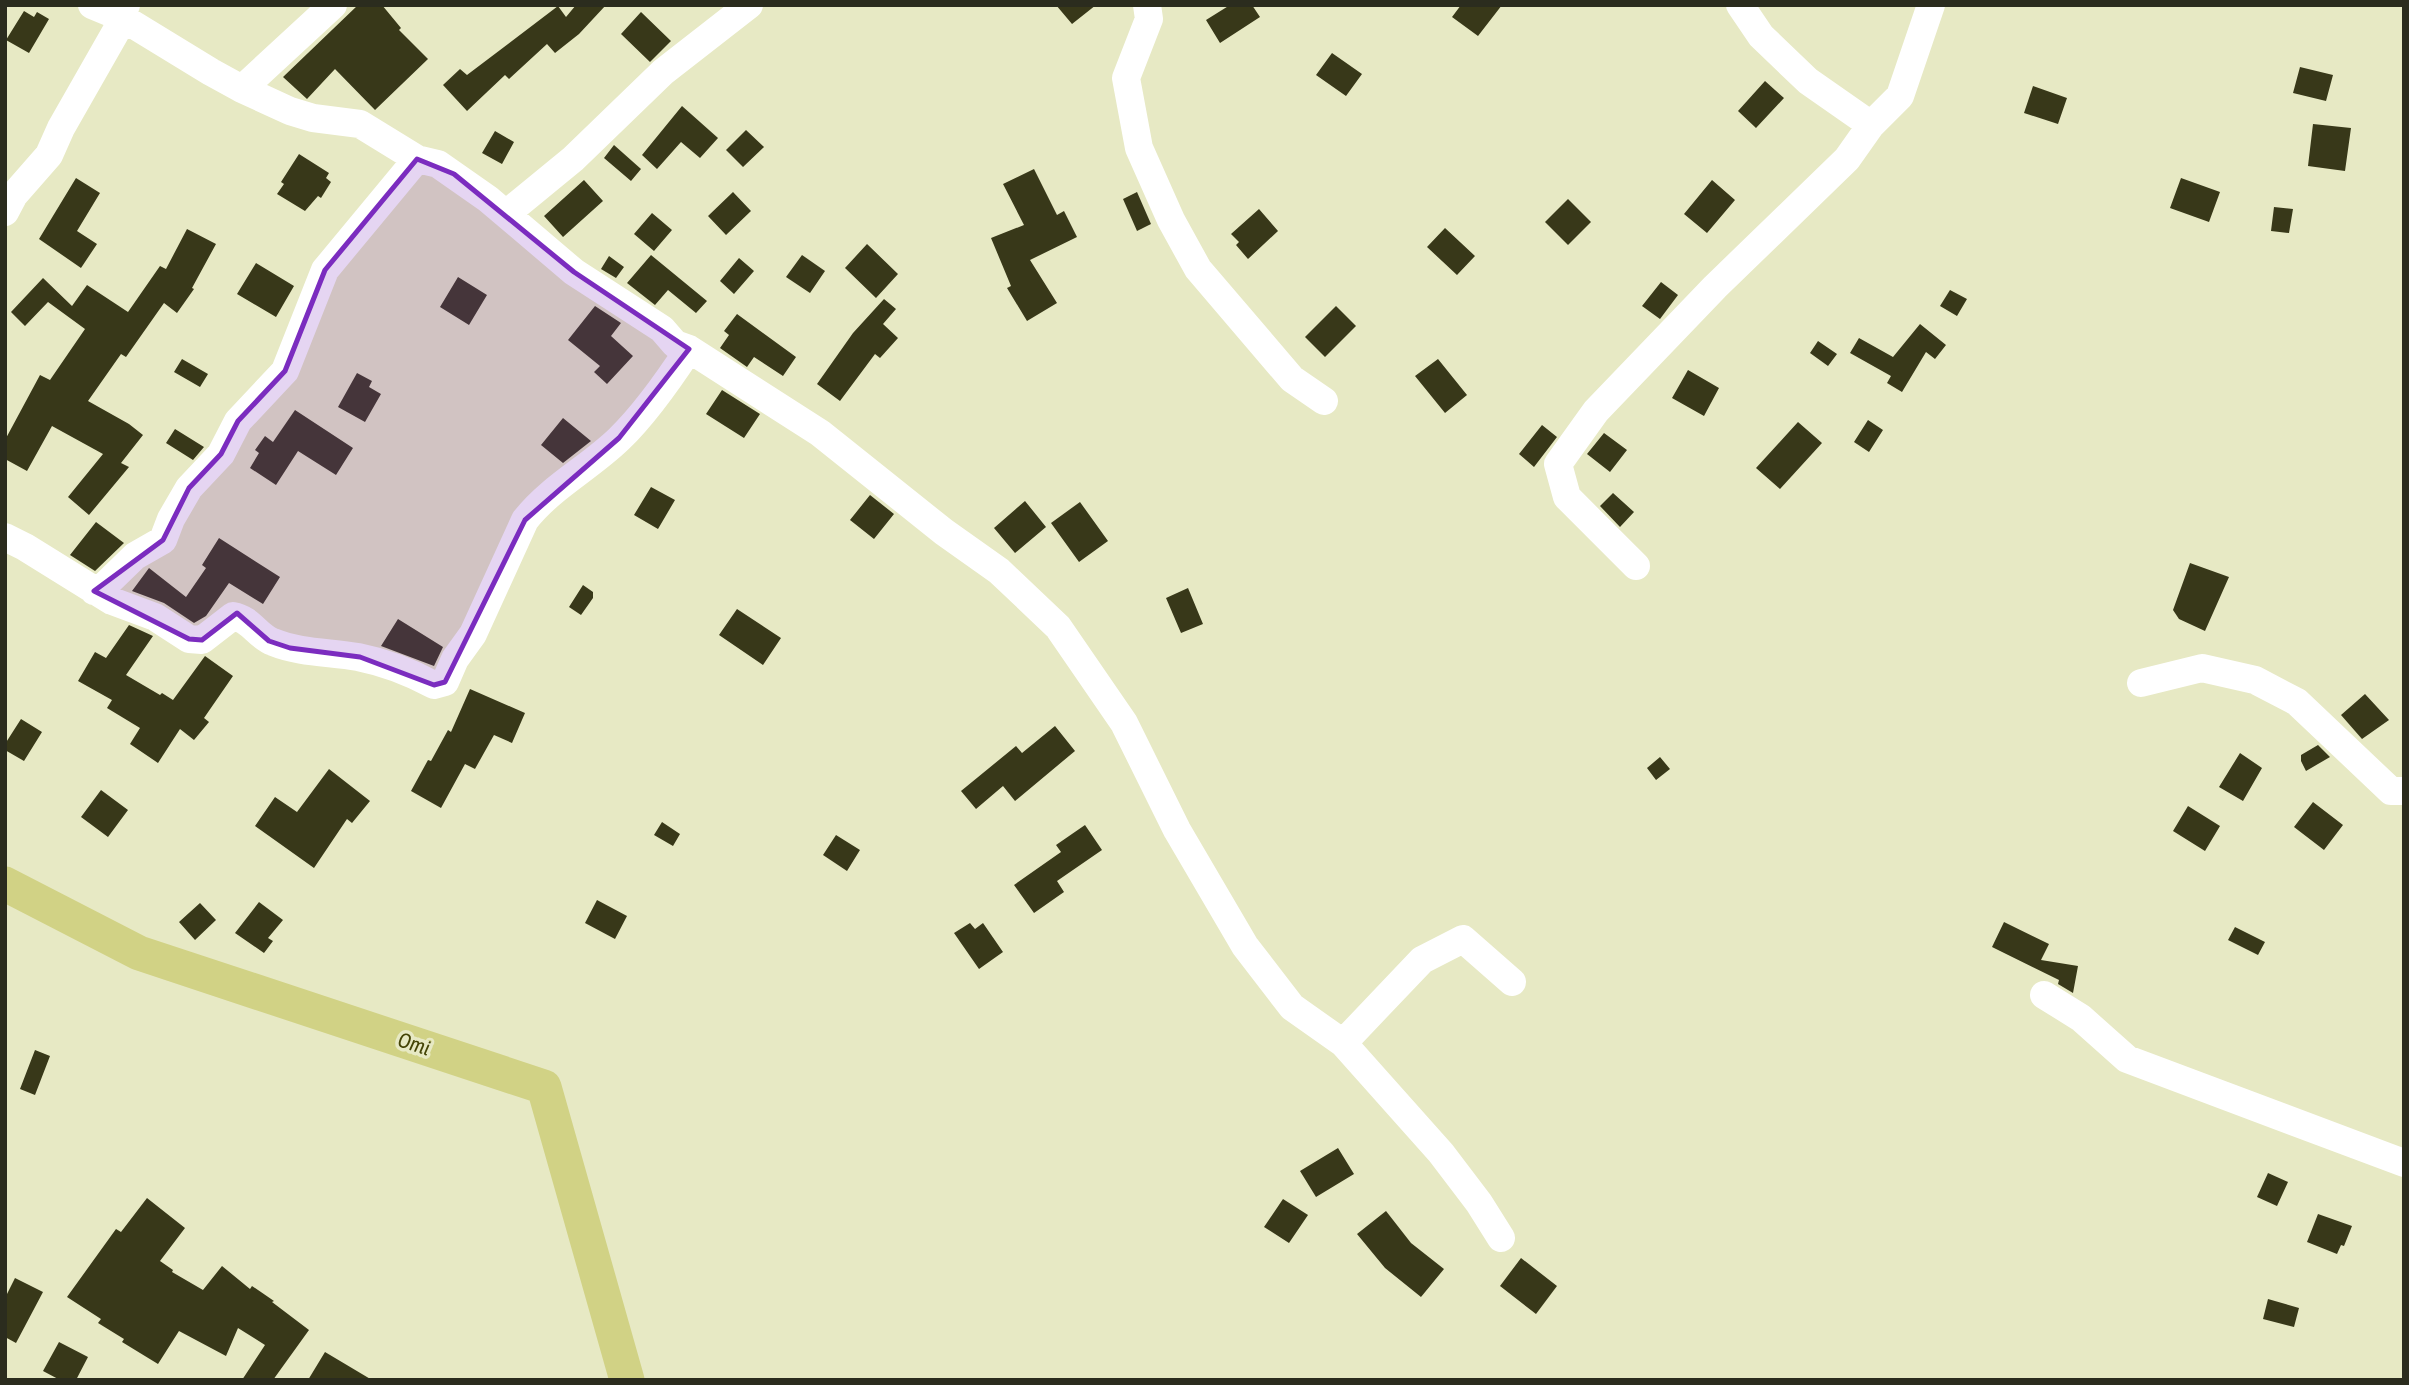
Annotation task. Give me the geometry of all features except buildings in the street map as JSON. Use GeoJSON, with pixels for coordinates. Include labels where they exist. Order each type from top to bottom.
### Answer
{"type":"FeatureCollection","features":[{"type":"Feature","properties":{"kind":"street"},"geometry":{"type":"LineString","coordinates":[[92,5],[124,11],[211,72],[242,89],[290,111],[313,118],[360,124],[417,159],[438,164],[488,198],[574,272],[662,328],[675,344],[689,349],[820,433],[944,532],[999,571],[1058,626],[1124,723],[1177,830],[1245,947],[1292,1007],[1343,1043],[1441,1153],[1479,1203],[1501,1238]]}},
{"type":"Feature","properties":{"kind":"street"},"geometry":{"type":"LineString","coordinates":[[242,89],[333,5]]}},
{"type":"Feature","properties":{"kind":"street"},"geometry":{"type":"LineString","coordinates":[[506,214],[573,159],[663,72],[749,5]]}},
{"type":"Feature","properties":{"kind":"street"},"geometry":{"type":"LineString","coordinates":[[1147,5],[1149,19],[1126,78],[1139,148],[1165,208],[1198,269],[1292,379],[1324,401]]}},
{"type":"Feature","properties":{"kind":"street"},"geometry":{"type":"LineString","coordinates":[[1740,5],[1761,36],[1808,80],[1871,125]]}},
{"type":"Feature","properties":{"kind":"street"},"geometry":{"type":"LineString","coordinates":[[1636,566],[1567,497],[1558,464],[1596,411],[1716,287],[1847,159],[1871,125],[1900,96],[1931,5]]}},
{"type":"Feature","properties":{"kind":"street"},"geometry":{"type":"LineString","coordinates":[[5,212],[14,195],[49,155],[61,128],[118,28],[124,11]]}},
{"type":"Feature","properties":{"kind":"street"},"geometry":{"type":"LineString","coordinates":[[94,591],[100,590],[135,556],[163,540],[171,519],[189,488],[220,454],[238,421],[285,371],[325,270],[417,159]]}},
{"type":"Feature","properties":{"kind":"street"},"geometry":{"type":"LineString","coordinates":[[5,537],[111,601],[155,617],[189,639],[202,640],[233,616],[243,617],[268,641],[290,649],[360,657],[421,677],[434,685],[445,682],[455,659],[473,634],[525,520],[538,504],[620,438],[689,349]]}},
{"type":"Feature","properties":{"kind":"street"},"geometry":{"type":"LineString","coordinates":[[2141,683],[2202,668],[2255,680],[2297,702],[2391,791],[2404,791]]}},
{"type":"Feature","properties":{"kind":"street"},"geometry":{"type":"LineString","coordinates":[[1343,1043],[1422,961],[1463,939],[1512,982]]}},
{"type":"Feature","properties":{"kind":"street"},"geometry":{"type":"LineString","coordinates":[[2044,995],[2081,1018],[2127,1059],[2404,1163]]}},
{"type":"Feature","properties":{"kind":"highlighted area"},"geometry":{"type":"Polygon","coordinates":[[[417,159],[454,174],[574,272],[689,349],[619,438],[525,520],[445,682],[434,685],[360,657],[290,648],[269,641],[237,613],[202,640],[189,639],[94,591],[163,540],[189,488],[221,454],[238,421],[285,371],[325,270],[417,159]]]}},
{"type":"Feature","properties":{"kind":"waterway","name":"Omi"},"geometry":{"type":"LineString","coordinates":[[5,884],[139,953],[544,1087],[627,1380]]}}]}
